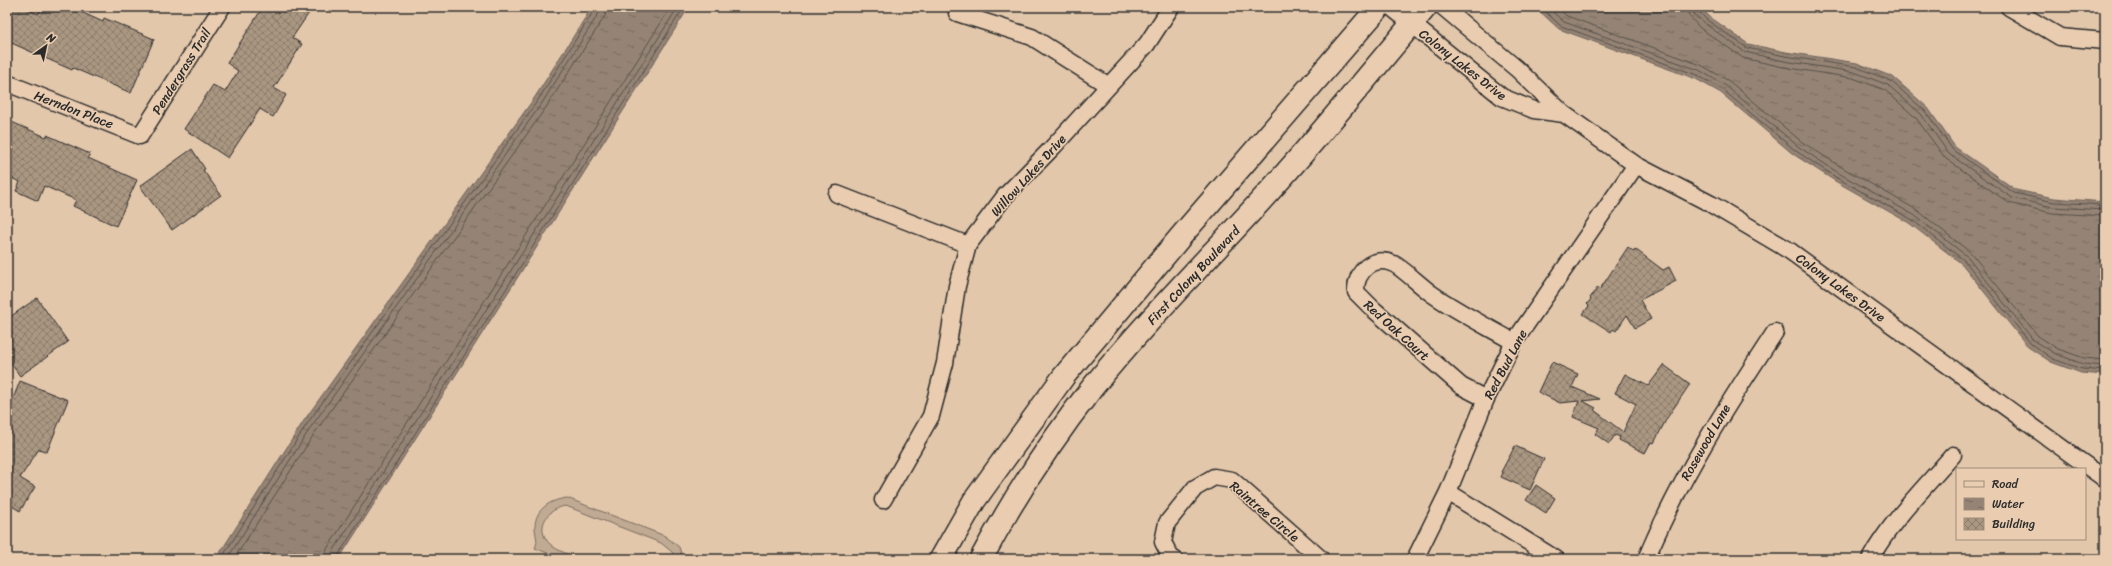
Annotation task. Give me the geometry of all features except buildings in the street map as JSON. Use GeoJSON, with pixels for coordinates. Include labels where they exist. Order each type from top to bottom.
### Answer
{"type":"FeatureCollection","features":[{"type":"Feature","properties":{"kind":"main road"},"geometry":{"type":"LineString","coordinates":[[941,559],[974,501],[1064,376],[1182,235],[1379,7]]}},
{"type":"Feature","properties":{"kind":"main road","name":"First Colony Boulevard"},"geometry":{"type":"LineString","coordinates":[[981,559],[1028,479],[1076,409],[1126,348],[1307,148],[1426,7]]}},
{"type":"Feature","properties":{"kind":"main road"},"geometry":{"type":"LineString","coordinates":[[1182,235],[1208,257]]}},
{"type":"Feature","properties":{"kind":"street","name":"Pendergrass Trail"},"geometry":{"type":"LineString","coordinates":[[140,136],[222,7]]}},
{"type":"Feature","properties":{"kind":"street","name":"Willow Lakes Drive"},"geometry":{"type":"LineString","coordinates":[[883,500],[932,416],[944,363],[957,286],[968,245],[1005,196],[1147,44],[1171,7]]}},
{"type":"Feature","properties":{"kind":"street","name":"Colony Lakes Drive"},"geometry":{"type":"LineString","coordinates":[[1390,7],[1502,97],[1534,110],[1564,114]]}},
{"type":"Feature","properties":{"kind":"street","name":"Colony Lakes Drive"},"geometry":{"type":"LineString","coordinates":[[1443,7],[1517,69],[1564,114],[1636,165],[1711,204],[1790,251],[2105,479]]}},
{"type":"Feature","properties":{"kind":"street"},"geometry":{"type":"LineString","coordinates":[[2009,7],[2060,37],[2105,41]]}},
{"type":"Feature","properties":{"kind":"street"},"geometry":{"type":"LineString","coordinates":[[957,13],[1032,37],[1109,86]]}},
{"type":"Feature","properties":{"kind":"street","name":"Herndon Place"},"geometry":{"type":"LineString","coordinates":[[7,83],[140,136]]}},
{"type":"Feature","properties":{"kind":"street","name":"Red Bud Lane"},"geometry":{"type":"LineString","coordinates":[[1415,559],[1448,492],[1486,399],[1514,342],[1636,165]]}},
{"type":"Feature","properties":{"kind":"street"},"geometry":{"type":"LineString","coordinates":[[838,194],[968,245]]}},
{"type":"Feature","properties":{"kind":"street","name":"Red Oak Court"},"geometry":{"type":"LineString","coordinates":[[1486,399],[1461,386],[1372,308],[1356,292],[1356,282],[1359,274],[1367,266],[1380,261],[1394,264],[1440,300],[1514,342]]}},
{"type":"Feature","properties":{"kind":"street","name":"Rosewood Lane"},"geometry":{"type":"LineString","coordinates":[[1646,559],[1688,470],[1723,410],[1776,332]]}},
{"type":"Feature","properties":{"kind":"street"},"geometry":{"type":"LineString","coordinates":[[1870,559],[1877,547],[1906,509],[1953,455]]}},
{"type":"Feature","properties":{"kind":"street","name":"Raintree Circle"},"geometry":{"type":"LineString","coordinates":[[1174,559],[1171,558],[1162,542],[1167,523],[1195,488],[1214,477],[1232,480],[1321,559]]}},
{"type":"Feature","properties":{"kind":"street"},"geometry":{"type":"LineString","coordinates":[[1448,492],[1556,559]]}},
{"type":"Feature","properties":{"kind":"shaded area"},"geometry":{"type":"Polygon","coordinates":[[[567,498],[665,536],[679,547],[683,559],[675,559],[672,552],[661,543],[566,506],[553,511],[548,515],[543,526],[543,532],[545,538],[553,547],[582,559],[562,559],[535,548],[537,540],[535,527],[541,510],[549,503],[567,498]]]}},
{"type":"Feature","properties":{"kind":"water"},"geometry":{"type":"Polygon","coordinates":[[[592,7],[689,7],[339,559],[216,559],[303,422],[535,97],[592,7]]]}},
{"type":"Feature","properties":{"kind":"water"},"geometry":{"type":"Polygon","coordinates":[[[1535,7],[1700,7],[1710,17],[1748,44],[1786,52],[1857,63],[1893,77],[1928,108],[1955,147],[2016,190],[2054,198],[2105,202],[2105,375],[2081,373],[2051,362],[2028,347],[1962,264],[1909,223],[1835,181],[1793,154],[1721,93],[1696,79],[1559,29],[1535,7]]]}}]}
